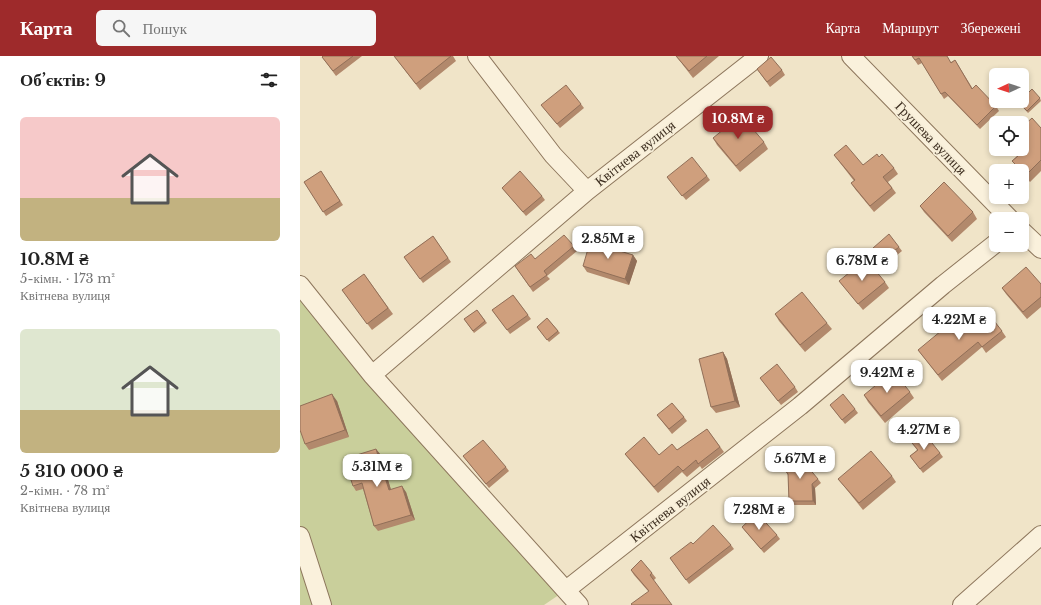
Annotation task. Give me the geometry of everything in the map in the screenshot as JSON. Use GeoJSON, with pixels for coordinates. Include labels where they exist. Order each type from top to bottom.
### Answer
{"type":"FeatureCollection","features":[{"type":"Feature","properties":{"kind":"street","name":"Квітнева вулиця"},"geometry":{"type":"LineString","coordinates":[[477,56],[554,155],[587,191]]}},
{"type":"Feature","properties":{"kind":"street","name":"Квітнева вулиця"},"geometry":{"type":"LineString","coordinates":[[372,375],[587,191],[759,56]]}},
{"type":"Feature","properties":{"kind":"street","name":"Грушева вулиця"},"geometry":{"type":"LineString","coordinates":[[851,56],[1003,212]]}},
{"type":"Feature","properties":{"kind":"street"},"geometry":{"type":"LineString","coordinates":[[1029,238],[1041,249]]}},
{"type":"Feature","properties":{"kind":"street","name":"Квітнева вулиця"},"geometry":{"type":"LineString","coordinates":[[566,590],[800,406],[943,285],[989,249]]}},
{"type":"Feature","properties":{"kind":"street"},"geometry":{"type":"LineString","coordinates":[[300,285],[372,375],[579,605]]}},
{"type":"Feature","properties":{"kind":"street"},"geometry":{"type":"LineString","coordinates":[[962,605],[1041,534]]}},
{"type":"Feature","properties":{"kind":"street"},"geometry":{"type":"LineString","coordinates":[[300,536],[322,605]]}},
{"type":"Feature","properties":{"kind":"green space"},"geometry":{"type":"Polygon","coordinates":[[[300,298],[566,590],[544,605],[300,605],[300,298]]]}},
{"type":"Feature","properties":{"kind":"building"},"geometry":{"type":"Polygon","coordinates":[[[353,56],[333,71],[322,57],[353,56]]]}},
{"type":"Feature","properties":{"kind":"building"},"geometry":{"type":"Polygon","coordinates":[[[394,56],[451,56],[416,84],[394,56]]]}},
{"type":"Feature","properties":{"kind":"building"},"geometry":{"type":"Polygon","coordinates":[[[676,56],[707,56],[689,71],[676,56]]]}},
{"type":"Feature","properties":{"kind":"building"},"geometry":{"type":"Polygon","coordinates":[[[912,56],[947,56],[951,63],[955,60],[972,89],[976,85],[989,99],[989,108],[994,108],[977,125],[945,92],[941,94],[919,58],[915,60],[912,56]]]}},
{"type":"Feature","properties":{"kind":"building"},"geometry":{"type":"Polygon","coordinates":[[[771,57],[782,70],[767,82],[757,69],[771,57]]]}},
{"type":"Feature","properties":{"kind":"building"},"geometry":{"type":"Polygon","coordinates":[[[566,85],[581,104],[557,124],[541,105],[566,85]]]}},
{"type":"Feature","properties":{"kind":"building"},"geometry":{"type":"Polygon","coordinates":[[[1032,89],[1040,98],[1027,111],[1024,108],[1029,108],[1029,92],[1032,89]]]}},
{"type":"Feature","properties":{"kind":"building"},"geometry":{"type":"Polygon","coordinates":[[[741,115],[764,142],[736,166],[713,138],[741,115]]]}},
{"type":"Feature","properties":{"kind":"building"},"geometry":{"type":"Polygon","coordinates":[[[1032,118],[1041,128],[1041,160],[1029,172],[1029,164],[1015,164],[1012,161],[1018,156],[1029,156],[1029,121],[1032,118]]]}},
{"type":"Feature","properties":{"kind":"building"},"geometry":{"type":"Polygon","coordinates":[[[846,145],[863,165],[877,154],[879,157],[882,154],[894,168],[883,177],[892,188],[870,206],[851,183],[855,180],[834,155],[846,145]]]}},
{"type":"Feature","properties":{"kind":"building"},"geometry":{"type":"Polygon","coordinates":[[[692,157],[707,176],[682,196],[667,177],[692,157]]]}},
{"type":"Feature","properties":{"kind":"building"},"geometry":{"type":"Polygon","coordinates":[[[321,171],[340,201],[323,212],[304,182],[321,171]]]}},
{"type":"Feature","properties":{"kind":"building"},"geometry":{"type":"Polygon","coordinates":[[[520,171],[542,196],[523,212],[502,188],[520,171]]]}},
{"type":"Feature","properties":{"kind":"building"},"geometry":{"type":"Polygon","coordinates":[[[944,182],[973,212],[948,236],[920,206],[944,182]]]}},
{"type":"Feature","properties":{"kind":"building"},"geometry":{"type":"Polygon","coordinates":[[[889,234],[899,247],[883,260],[873,248],[889,234]]]}},
{"type":"Feature","properties":{"kind":"building"},"geometry":{"type":"Polygon","coordinates":[[[564,235],[574,246],[544,271],[547,275],[530,287],[515,266],[531,254],[535,259],[564,235]]]}},
{"type":"Feature","properties":{"kind":"building"},"geometry":{"type":"Polygon","coordinates":[[[433,236],[448,258],[420,279],[404,257],[433,236]]]}},
{"type":"Feature","properties":{"kind":"building"},"geometry":{"type":"Polygon","coordinates":[[[590,242],[633,255],[625,279],[583,266],[590,242]]]}},
{"type":"Feature","properties":{"kind":"building"},"geometry":{"type":"Polygon","coordinates":[[[866,259],[885,282],[858,304],[839,281],[866,259]]]}},
{"type":"Feature","properties":{"kind":"building"},"geometry":{"type":"Polygon","coordinates":[[[1026,267],[1041,284],[1041,297],[1023,312],[1002,288],[1026,267]]]}},
{"type":"Feature","properties":{"kind":"building"},"geometry":{"type":"Polygon","coordinates":[[[364,274],[388,308],[367,324],[342,290],[364,274]]]}},
{"type":"Feature","properties":{"kind":"building"},"geometry":{"type":"Polygon","coordinates":[[[802,292],[827,323],[800,345],[775,314],[802,292]]]}},
{"type":"Feature","properties":{"kind":"building"},"geometry":{"type":"Polygon","coordinates":[[[513,295],[528,315],[507,330],[492,310],[513,295]]]}},
{"type":"Feature","properties":{"kind":"building"},"geometry":{"type":"Polygon","coordinates":[[[984,308],[1002,331],[982,347],[978,342],[938,375],[918,350],[947,326],[952,333],[984,308]]]}},
{"type":"Feature","properties":{"kind":"building"},"geometry":{"type":"Polygon","coordinates":[[[477,310],[485,321],[473,331],[464,319],[477,310]]]}},
{"type":"Feature","properties":{"kind":"building"},"geometry":{"type":"Polygon","coordinates":[[[547,318],[558,331],[547,340],[537,327],[547,318]]]}},
{"type":"Feature","properties":{"kind":"building"},"geometry":{"type":"Polygon","coordinates":[[[723,352],[735,401],[711,407],[699,359],[723,352]]]}},
{"type":"Feature","properties":{"kind":"building"},"geometry":{"type":"Polygon","coordinates":[[[777,364],[795,387],[778,401],[760,378],[777,364]]]}},
{"type":"Feature","properties":{"kind":"building"},"geometry":{"type":"Polygon","coordinates":[[[893,371],[910,392],[881,416],[864,395],[893,371]]]}},
{"type":"Feature","properties":{"kind":"building"},"geometry":{"type":"Polygon","coordinates":[[[332,394],[345,430],[305,444],[300,430],[300,406],[332,394]]]}},
{"type":"Feature","properties":{"kind":"building"},"geometry":{"type":"Polygon","coordinates":[[[843,394],[855,409],[842,420],[830,405],[843,394]]]}},
{"type":"Feature","properties":{"kind":"building"},"geometry":{"type":"Polygon","coordinates":[[[672,403],[684,417],[669,429],[657,415],[672,403]]]}},
{"type":"Feature","properties":{"kind":"building"},"geometry":{"type":"Polygon","coordinates":[[[707,429],[720,447],[698,464],[696,460],[683,471],[678,466],[654,487],[625,454],[644,437],[659,455],[672,444],[677,450],[707,429]]]}},
{"type":"Feature","properties":{"kind":"building"},"geometry":{"type":"Polygon","coordinates":[[[924,433],[940,453],[920,469],[910,456],[918,450],[912,443],[924,433]]]}},
{"type":"Feature","properties":{"kind":"building"},"geometry":{"type":"Polygon","coordinates":[[[483,440],[506,467],[486,484],[463,456],[483,440]]]}},
{"type":"Feature","properties":{"kind":"building"},"geometry":{"type":"Polygon","coordinates":[[[376,449],[389,490],[402,486],[411,515],[374,526],[362,483],[353,486],[344,459],[376,449]]]}},
{"type":"Feature","properties":{"kind":"building"},"geometry":{"type":"Polygon","coordinates":[[[871,451],[892,476],[859,503],[838,479],[871,451]]]}},
{"type":"Feature","properties":{"kind":"building"},"geometry":{"type":"Polygon","coordinates":[[[797,454],[818,479],[812,484],[813,501],[789,501],[788,474],[782,466],[797,454]]]}},
{"type":"Feature","properties":{"kind":"building"},"geometry":{"type":"Polygon","coordinates":[[[757,513],[777,535],[761,549],[742,527],[757,513]]]}},
{"type":"Feature","properties":{"kind":"building"},"geometry":{"type":"Polygon","coordinates":[[[713,525],[731,545],[686,580],[670,558],[691,542],[693,544],[713,525]]]}},
{"type":"Feature","properties":{"kind":"building"},"geometry":{"type":"Polygon","coordinates":[[[641,560],[652,573],[650,575],[672,605],[631,604],[649,591],[631,570],[641,560]]]}}]}
